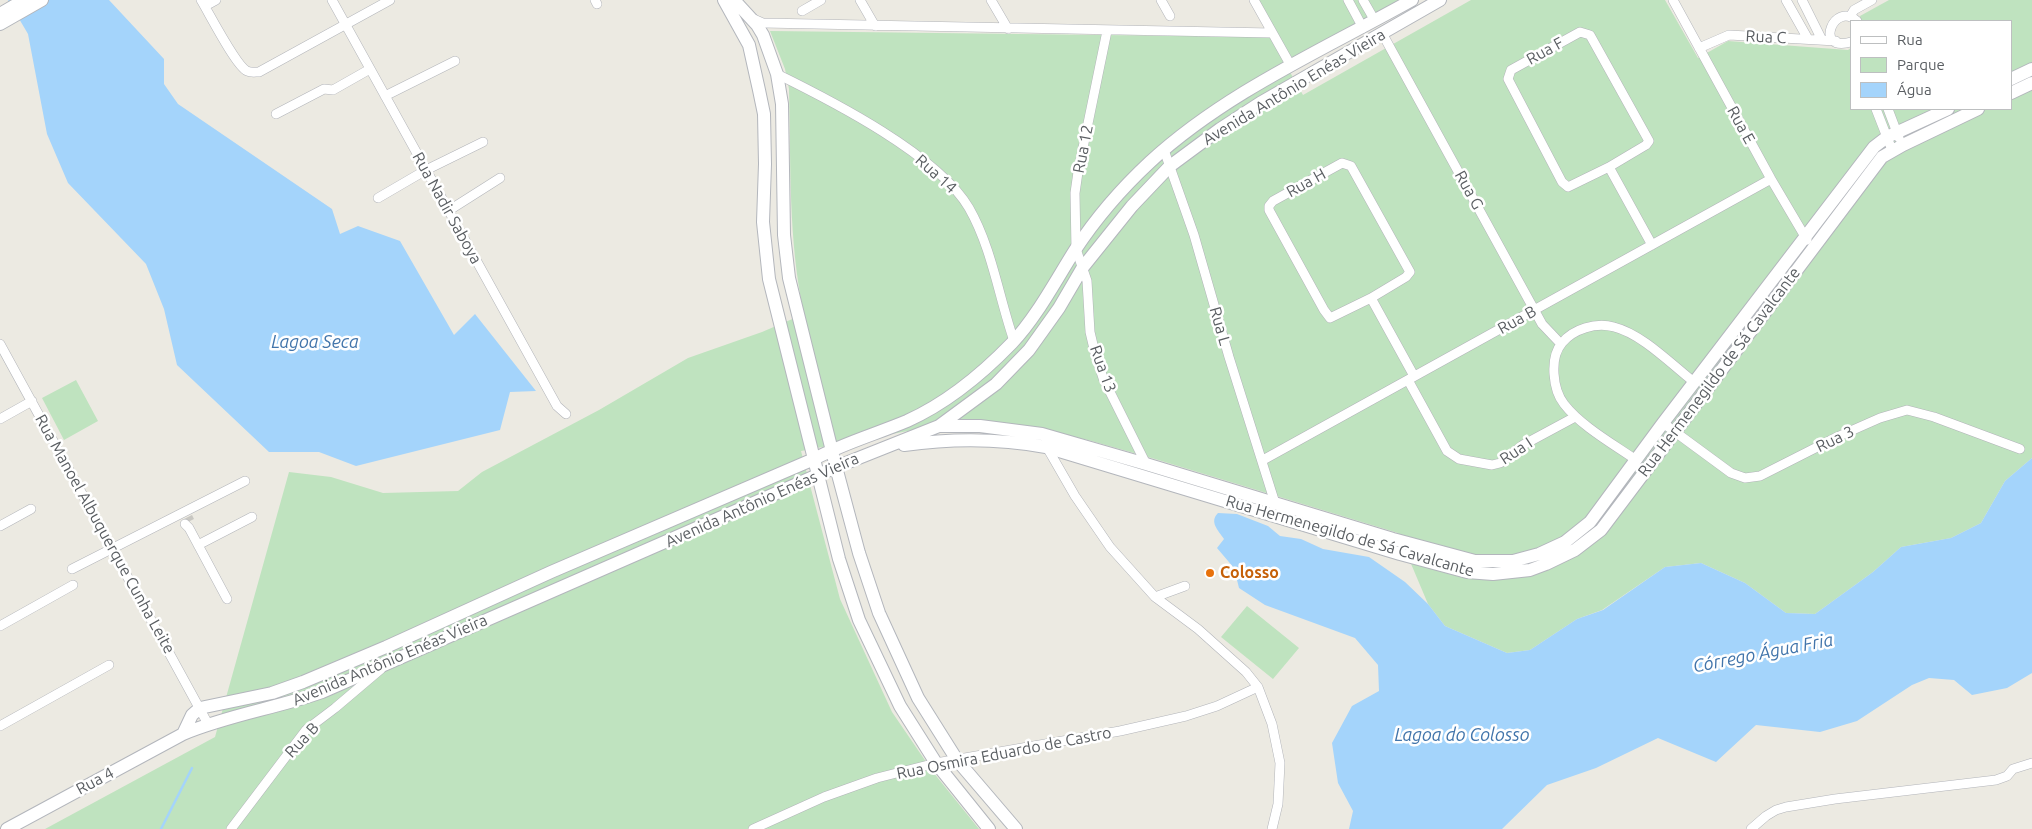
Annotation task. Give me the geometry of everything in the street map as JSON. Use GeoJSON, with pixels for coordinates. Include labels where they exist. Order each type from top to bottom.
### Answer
{"type":"FeatureCollection","features":[{"type":"Feature","properties":{"kind":"street"},"geometry":{"type":"LineString","coordinates":[[0,24],[24,0]]}},
{"type":"Feature","properties":{"kind":"street"},"geometry":{"type":"LineString","coordinates":[[0,14],[42,0]]}},
{"type":"Feature","properties":{"kind":"street"},"geometry":{"type":"LineString","coordinates":[[216,0],[203,3],[243,68],[248,72],[259,72],[390,0]]}},
{"type":"Feature","properties":{"kind":"street","name":"Rua Nadir Saboya"},"geometry":{"type":"LineString","coordinates":[[332,0],[558,406],[566,414]]}},
{"type":"Feature","properties":{"kind":"street"},"geometry":{"type":"LineString","coordinates":[[802,11],[822,0]]}},
{"type":"Feature","properties":{"kind":"street"},"geometry":{"type":"LineString","coordinates":[[860,0],[875,26]]}},
{"type":"Feature","properties":{"kind":"street"},"geometry":{"type":"LineString","coordinates":[[991,0],[1008,29]]}},
{"type":"Feature","properties":{"kind":"street"},"geometry":{"type":"LineString","coordinates":[[1161,0],[1170,16]]}},
{"type":"Feature","properties":{"kind":"street"},"geometry":{"type":"LineString","coordinates":[[1254,0],[1291,66]]}},
{"type":"Feature","properties":{"kind":"street"},"geometry":{"type":"LineString","coordinates":[[1348,0],[1363,28]]}},
{"type":"Feature","properties":{"kind":"street"},"geometry":{"type":"LineString","coordinates":[[1363,0],[1375,21]]}},
{"type":"Feature","properties":{"kind":"street","name":"Avenida Antônio Enéas Vieira"},"geometry":{"type":"LineString","coordinates":[[200,708],[272,693],[303,682],[386,647],[560,568],[814,459],[832,449],[894,426],[935,407],[989,365],[1014,342],[1046,297],[1076,248],[1104,210],[1135,177],[1180,136],[1231,100],[1412,0]]}},
{"type":"Feature","properties":{"kind":"street","name":"Avenida Antônio Enéas Vieira"},"geometry":{"type":"LineString","coordinates":[[184,734],[208,724],[302,699],[387,664],[836,467],[939,426],[996,384],[1022,359],[1042,334],[1083,267],[1132,206],[1170,166],[1220,129],[1260,104],[1440,0]]}},
{"type":"Feature","properties":{"kind":"street","name":"Rua E"},"geometry":{"type":"LineString","coordinates":[[1673,0],[1771,179],[1809,242]]}},
{"type":"Feature","properties":{"kind":"street"},"geometry":{"type":"LineString","coordinates":[[1786,0],[1808,39]]}},
{"type":"Feature","properties":{"kind":"street"},"geometry":{"type":"LineString","coordinates":[[1802,0],[1822,40]]}},
{"type":"Feature","properties":{"kind":"street"},"geometry":{"type":"LineString","coordinates":[[1814,23],[1831,22],[1841,14],[1854,18],[1854,10],[1872,0]]}},
{"type":"Feature","properties":{"kind":"street"},"geometry":{"type":"LineString","coordinates":[[733,5],[750,17],[763,23],[1272,33]]}},
{"type":"Feature","properties":{"kind":"street"},"geometry":{"type":"LineString","coordinates":[[733,5],[751,52],[764,114],[764,222],[769,279],[839,559],[859,620],[900,706],[936,763],[989,829]]}},
{"type":"Feature","properties":{"kind":"street"},"geometry":{"type":"LineString","coordinates":[[750,17],[763,35],[777,74],[782,104],[784,234],[789,278],[859,553],[879,613],[918,698],[957,760],[1016,829]]}},
{"type":"Feature","properties":{"kind":"street"},"geometry":{"type":"LineString","coordinates":[[1831,22],[1830,33],[1836,41]]}},
{"type":"Feature","properties":{"kind":"street","name":"Rua 12"},"geometry":{"type":"LineString","coordinates":[[1083,267],[1076,248],[1075,193],[1107,31]]}},
{"type":"Feature","properties":{"kind":"street","name":"Rua F"},"geometry":{"type":"LineString","coordinates":[[1580,32],[1588,34],[1648,139],[1646,145],[1610,167],[1570,187],[1566,186],[1509,82],[1509,72],[1580,32]]}},
{"type":"Feature","properties":{"kind":"street","name":"Rua G"},"geometry":{"type":"LineString","coordinates":[[1382,33],[1544,328],[1561,344]]}},
{"type":"Feature","properties":{"kind":"street","name":"Rua C"},"geometry":{"type":"LineString","coordinates":[[1699,48],[1729,35],[1850,42]]}},
{"type":"Feature","properties":{"kind":"street"},"geometry":{"type":"LineString","coordinates":[[385,96],[455,61]]}},
{"type":"Feature","properties":{"kind":"street"},"geometry":{"type":"LineString","coordinates":[[276,114],[324,88],[333,90],[370,69]]}},
{"type":"Feature","properties":{"kind":"street"},"geometry":{"type":"LineString","coordinates":[[2012,79],[2032,69]]}},
{"type":"Feature","properties":{"kind":"street","name":"Rua 14"},"geometry":{"type":"LineString","coordinates":[[777,74],[907,148],[930,166],[958,193],[977,225],[1014,342]]}},
{"type":"Feature","properties":{"kind":"street"},"geometry":{"type":"LineString","coordinates":[[2012,93],[2032,83]]}},
{"type":"Feature","properties":{"kind":"street"},"geometry":{"type":"LineString","coordinates":[[1877,110],[1897,147]]}},
{"type":"Feature","properties":{"kind":"street"},"geometry":{"type":"LineString","coordinates":[[1888,110],[1892,135]]}},
{"type":"Feature","properties":{"kind":"street","name":"Rua Hermenegildo de Sá Cavalcante"},"geometry":{"type":"LineString","coordinates":[[882,449],[944,440],[981,439],[1018,442],[1046,447],[1400,554],[1467,572],[1493,574],[1530,570],[1575,550],[1602,530],[1675,433],[1874,147],[1892,135],[1946,110]]}},
{"type":"Feature","properties":{"kind":"street","name":"Rua Hermenegildo de Sá Cavalcante"},"geometry":{"type":"LineString","coordinates":[[939,426],[980,426],[1042,434],[1275,502],[1393,539],[1475,561],[1513,560],[1557,547],[1586,527],[1694,382],[1877,162],[1897,147],[1976,110]]}},
{"type":"Feature","properties":{"kind":"street"},"geometry":{"type":"LineString","coordinates":[[378,198],[426,170],[483,142]]}},
{"type":"Feature","properties":{"kind":"street","name":"Rua L"},"geometry":{"type":"LineString","coordinates":[[1164,150],[1194,235],[1229,357],[1275,502]]}},
{"type":"Feature","properties":{"kind":"street","name":"Rua H"},"geometry":{"type":"LineString","coordinates":[[1342,163],[1351,166],[1410,272],[1406,277],[1371,298],[1333,317],[1328,316],[1269,210],[1270,203],[1342,163]]}},
{"type":"Feature","properties":{"kind":"street"},"geometry":{"type":"LineString","coordinates":[[1610,167],[1652,245]]}},
{"type":"Feature","properties":{"kind":"street"},"geometry":{"type":"LineString","coordinates":[[448,211],[500,178]]}},
{"type":"Feature","properties":{"kind":"street","name":"Rua B"},"geometry":{"type":"LineString","coordinates":[[1262,460],[1771,179]]}},
{"type":"Feature","properties":{"kind":"street","name":"Rua 13"},"geometry":{"type":"LineString","coordinates":[[1083,267],[1087,282],[1090,332],[1103,378],[1146,464]]}},
{"type":"Feature","properties":{"kind":"street"},"geometry":{"type":"LineString","coordinates":[[1371,298],[1411,378]]}},
{"type":"Feature","properties":{"kind":"street"},"geometry":{"type":"LineString","coordinates":[[1636,460],[1575,417],[1563,404],[1555,381],[1557,352],[1561,344],[1573,334],[1584,329],[1597,325],[1612,326],[1632,334],[1694,382]]}},
{"type":"Feature","properties":{"kind":"street","name":"Rua Manoel Albuquerque Cunha Leite"},"geometry":{"type":"LineString","coordinates":[[0,344],[208,724]]}},
{"type":"Feature","properties":{"kind":"street","name":"Rua I"},"geometry":{"type":"LineString","coordinates":[[1411,378],[1448,451],[1459,459],[1492,465],[1500,463],[1522,446],[1575,417]]}},
{"type":"Feature","properties":{"kind":"street"},"geometry":{"type":"LineString","coordinates":[[0,418],[32,401]]}},
{"type":"Feature","properties":{"kind":"street","name":"Rua 3"},"geometry":{"type":"LineString","coordinates":[[1663,423],[1731,473],[1745,478],[1760,476],[1837,437],[1880,418],[1907,410],[1934,417],[2020,449]]}},
{"type":"Feature","properties":{"kind":"street"},"geometry":{"type":"LineString","coordinates":[[1042,434],[1046,447],[1075,496],[1110,548],[1155,597],[1206,636],[1246,672],[1258,687],[1272,724],[1280,763],[1278,804],[1272,829]]}},
{"type":"Feature","properties":{"kind":"street"},"geometry":{"type":"LineString","coordinates":[[72,569],[112,548],[186,520],[245,481]]}},
{"type":"Feature","properties":{"kind":"street"},"geometry":{"type":"LineString","coordinates":[[0,526],[31,509]]}},
{"type":"Feature","properties":{"kind":"street"},"geometry":{"type":"LineString","coordinates":[[198,545],[252,517]]}},
{"type":"Feature","properties":{"kind":"street"},"geometry":{"type":"LineString","coordinates":[[186,520],[227,599]]}},
{"type":"Feature","properties":{"kind":"street"},"geometry":{"type":"LineString","coordinates":[[0,626],[74,585]]}},
{"type":"Feature","properties":{"kind":"street"},"geometry":{"type":"LineString","coordinates":[[1155,597],[1185,586]]}},
{"type":"Feature","properties":{"kind":"street","name":"Rua B"},"geometry":{"type":"LineString","coordinates":[[230,829],[306,730],[387,664]]}},
{"type":"Feature","properties":{"kind":"street"},"geometry":{"type":"LineString","coordinates":[[0,726],[109,666]]}},
{"type":"Feature","properties":{"kind":"street","name":"Rua Osmira Eduardo de Castro"},"geometry":{"type":"LineString","coordinates":[[753,829],[876,778],[936,763],[1120,731],[1186,716],[1217,706],[1258,687]]}},
{"type":"Feature","properties":{"kind":"street"},"geometry":{"type":"LineString","coordinates":[[184,734],[192,715],[200,708]]}},
{"type":"Feature","properties":{"kind":"street","name":"Rua 4"},"geometry":{"type":"LineString","coordinates":[[7,829],[184,734]]}},
{"type":"Feature","properties":{"kind":"street"},"geometry":{"type":"LineString","coordinates":[[1751,829],[1771,813],[1786,807],[1835,799],[1996,780],[2007,776],[2013,770],[2032,763]]}},
{"type":"Feature","properties":{"kind":"green space"},"geometry":{"type":"Polygon","coordinates":[[[1258,0],[1406,0],[1293,63],[1258,0]]]}},
{"type":"Feature","properties":{"kind":"green space"},"geometry":{"type":"Polygon","coordinates":[[[1471,0],[1665,0],[1698,58],[1728,41],[1850,49],[1850,110],[2012,110],[2012,20],[1861,20],[1860,16],[1889,0],[2032,0],[2032,458],[2005,481],[1981,523],[1951,538],[1901,547],[1873,572],[1815,614],[1786,613],[1745,583],[1701,563],[1665,567],[1602,610],[1577,619],[1530,650],[1507,653],[1445,626],[1428,604],[1398,533],[1088,440],[1021,426],[956,422],[801,451],[840,599],[892,712],[933,772],[979,829],[45,829],[215,737],[289,472],[331,477],[383,493],[458,491],[482,472],[599,410],[688,358],[762,332],[804,314],[795,258],[793,230],[789,89],[785,69],[770,31],[1270,37],[1303,95],[1471,0]]]}},
{"type":"Feature","properties":{"kind":"green space"},"geometry":{"type":"Polygon","coordinates":[[[76,380],[98,421],[64,440],[42,398],[76,380]]]}},
{"type":"Feature","properties":{"kind":"green space"},"geometry":{"type":"Polygon","coordinates":[[[1247,606],[1299,648],[1273,679],[1221,637],[1247,606]]]}},
{"type":"Feature","properties":{"kind":"water","name":"Lagoa Seca"},"geometry":{"type":"Polygon","coordinates":[[[8,0],[109,0],[164,59],[164,84],[178,104],[332,209],[340,234],[358,226],[400,241],[454,335],[475,314],[536,391],[510,392],[500,430],[356,466],[319,452],[269,452],[177,365],[164,309],[146,264],[68,183],[47,134],[28,34],[8,0]]]}},
{"type":"Feature","properties":{"kind":"water","name":"Lagoa do Colosso"},"geometry":{"type":"Polygon","coordinates":[[[2032,458],[2032,673],[2007,688],[1972,695],[1954,680],[1929,678],[1912,685],[1857,721],[1820,732],[1756,725],[1716,762],[1658,738],[1596,768],[1547,785],[1502,829],[1349,829],[1353,811],[1338,783],[1332,743],[1352,706],[1379,691],[1378,665],[1355,638],[1265,605],[1239,588],[1234,568],[1217,548],[1224,539],[1214,523],[1215,516],[1218,513],[1237,514],[1268,526],[1280,536],[1301,539],[1323,549],[1369,557],[1405,582],[1428,604],[1445,626],[1507,653],[1530,650],[1577,619],[1603,610],[1665,567],[1701,563],[1745,583],[1786,613],[1815,614],[1873,572],[1901,547],[1951,538],[1981,523],[2005,481],[2032,458]]]}},
{"type":"Feature","properties":{"kind":"waterway"},"geometry":{"type":"LineString","coordinates":[[161,829],[192,768]]}},
{"type":"Feature","properties":{"kind":"tunnel"},"geometry":{"type":"LineString","coordinates":[[188,517],[190,521]]}},
{"type":"Feature","properties":{"kind":"place","name":"Colosso"},"geometry":{"type":"Point","coordinates":[1210,573]}},
{"type":"Feature","properties":{"kind":"water label","name":"Córrego Água Fria"},"geometry":{"type":"Point","coordinates":[1763,653]}}]}
